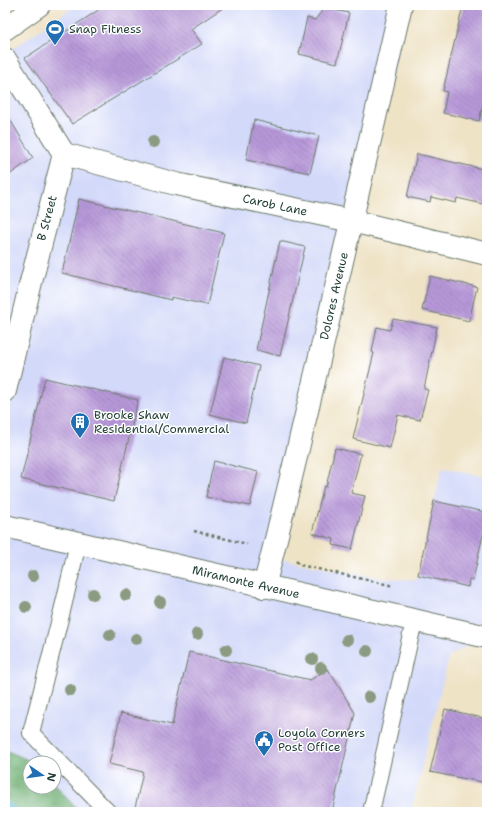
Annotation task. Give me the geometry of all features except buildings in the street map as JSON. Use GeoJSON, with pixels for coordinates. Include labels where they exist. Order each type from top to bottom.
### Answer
{"type":"FeatureCollection","features":[{"type":"Feature","properties":{"kind":"street"},"geometry":{"type":"LineString","coordinates":[[5,29],[39,5]]}},
{"type":"Feature","properties":{"kind":"street","name":"Dolores Avenue"},"geometry":{"type":"LineString","coordinates":[[264,587],[298,452],[401,5]]}},
{"type":"Feature","properties":{"kind":"street"},"geometry":{"type":"LineString","coordinates":[[5,59],[64,154]]}},
{"type":"Feature","properties":{"kind":"street","name":"Carob Lane"},"geometry":{"type":"LineString","coordinates":[[64,154],[176,184],[352,221],[487,254]]}},
{"type":"Feature","properties":{"kind":"street","name":"B Street"},"geometry":{"type":"LineString","coordinates":[[5,390],[64,154]]}},
{"type":"Feature","properties":{"kind":"street","name":"Miramonte Avenue"},"geometry":{"type":"LineString","coordinates":[[5,526],[264,587],[487,637]]}},
{"type":"Feature","properties":{"kind":"lane"},"geometry":{"type":"LineString","coordinates":[[78,543],[31,733],[108,812]]}},
{"type":"Feature","properties":{"kind":"lane"},"geometry":{"type":"LineString","coordinates":[[371,812],[414,621]]}},
{"type":"Feature","properties":{"kind":"path"},"geometry":{"type":"LineString","coordinates":[[194,532],[247,544]]}},
{"type":"Feature","properties":{"kind":"path"},"geometry":{"type":"LineString","coordinates":[[293,558],[300,565],[394,586]]}},
{"type":"Feature","properties":{"kind":"shaded area"},"geometry":{"type":"Polygon","coordinates":[[[76,5],[409,5],[276,558],[380,578],[417,580],[442,467],[487,477],[487,635],[449,656],[411,812],[44,812],[24,795],[62,795],[62,755],[22,755],[22,793],[5,779],[5,54],[76,5]]]}},
{"type":"Feature","properties":{"kind":"green space"},"geometry":{"type":"Polygon","coordinates":[[[5,750],[22,757],[22,795],[62,795],[62,792],[79,812],[5,812],[5,750]]]}},
{"type":"Feature","properties":{"kind":"waterway"},"geometry":{"type":"LineString","coordinates":[[5,805],[15,812]]}},
{"type":"Feature","properties":{"kind":"place","name":"Snap Fitness"},"geometry":{"type":"Point","coordinates":[55,46]}},
{"type":"Feature","properties":{"kind":"place","name":"Brooke Shaw Residential/Commercial"},"geometry":{"type":"Point","coordinates":[80,439]}},
{"type":"Feature","properties":{"kind":"place","name":"Loyola Corners Post Office"},"geometry":{"type":"Point","coordinates":[264,757]}}]}
